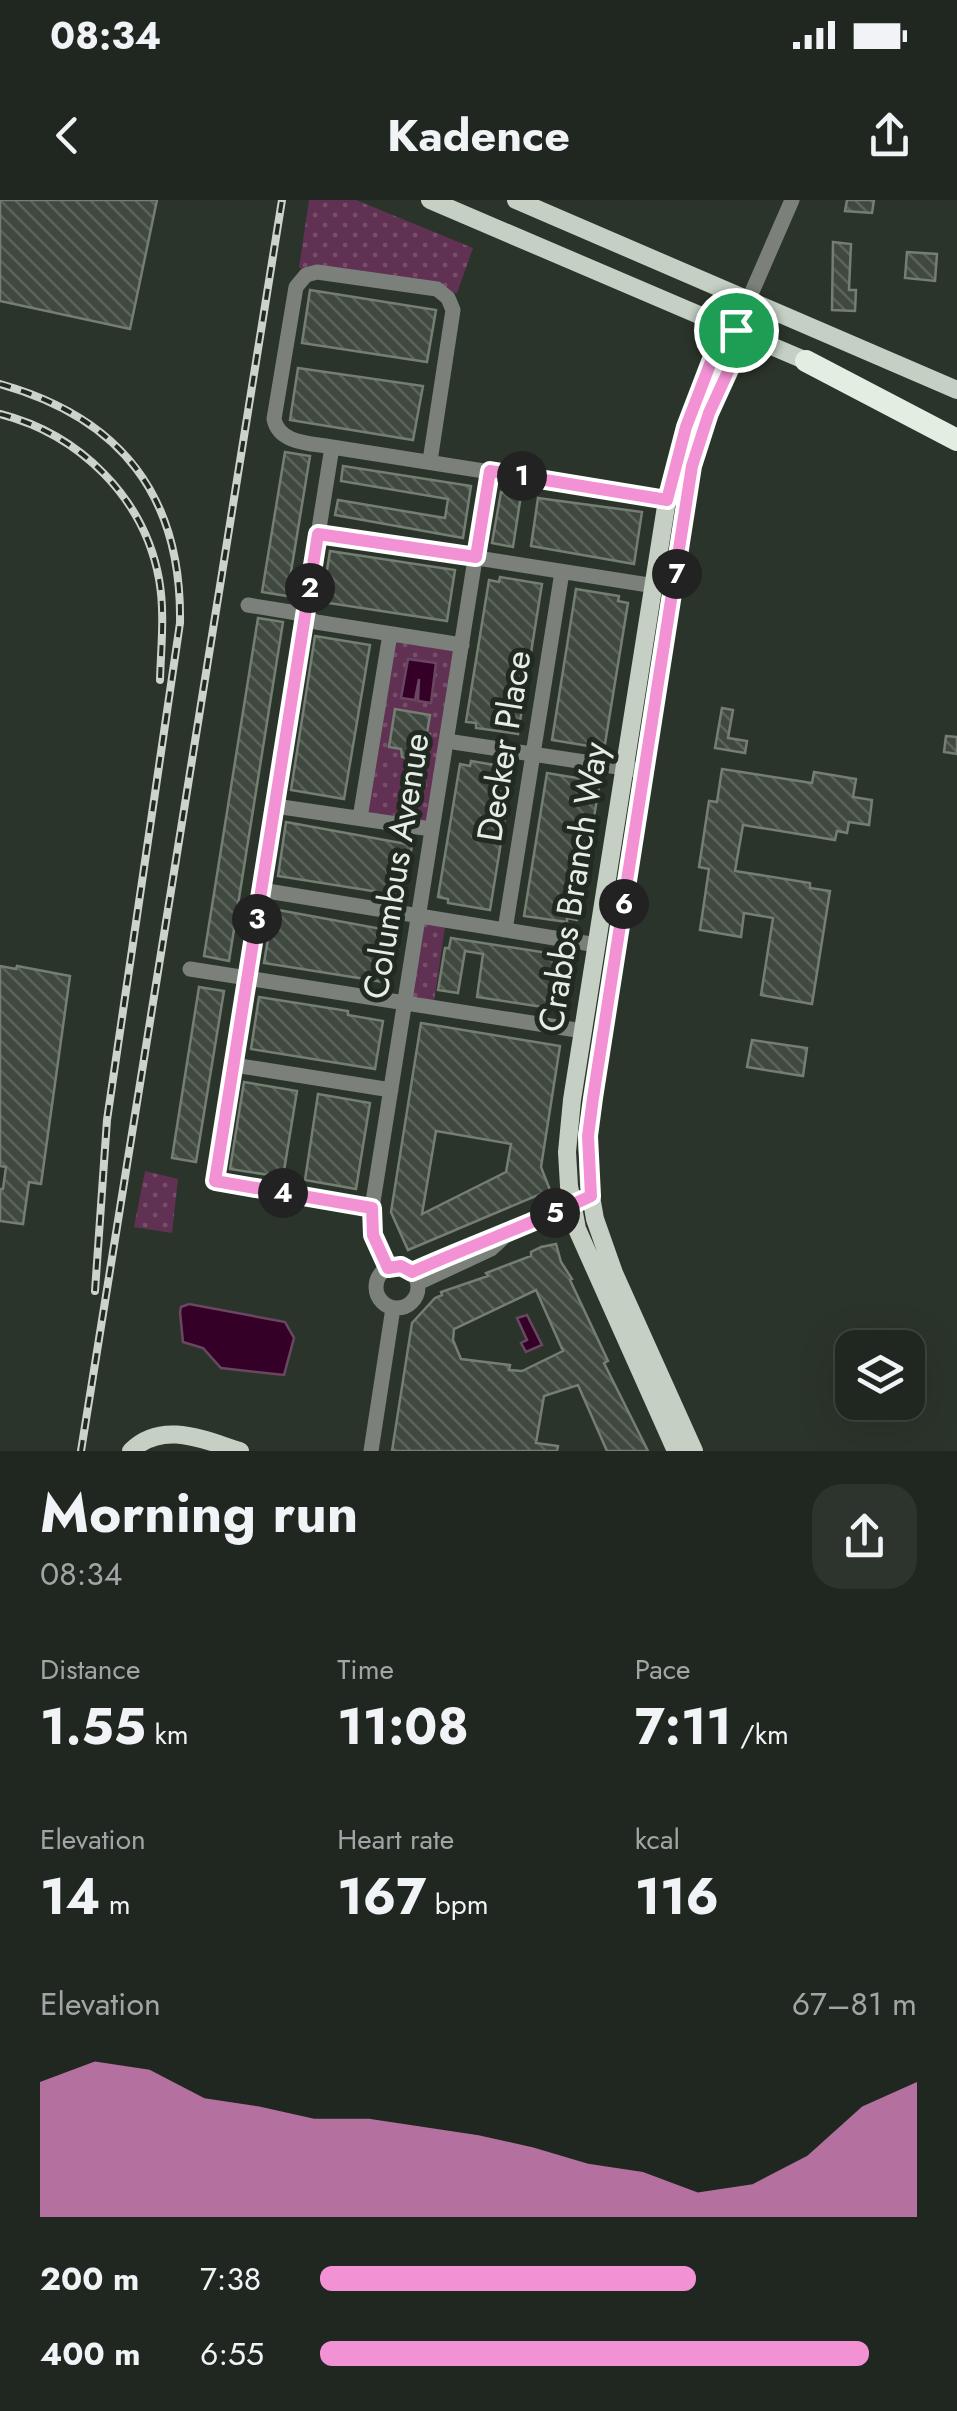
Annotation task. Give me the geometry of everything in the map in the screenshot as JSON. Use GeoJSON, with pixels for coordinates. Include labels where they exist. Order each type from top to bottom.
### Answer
{"type":"FeatureCollection","features":[{"type":"Feature","properties":{"kind":"highway"},"geometry":{"type":"LineString","coordinates":[[806,361],[957,440]]}},
{"type":"Feature","properties":{"kind":"main road"},"geometry":{"type":"LineString","coordinates":[[430,200],[957,427]]}},
{"type":"Feature","properties":{"kind":"main road"},"geometry":{"type":"LineString","coordinates":[[516,200],[957,390]]}},
{"type":"Feature","properties":{"kind":"main road","name":"Crabbs Branch Way"},"geometry":{"type":"LineString","coordinates":[[694,1451],[614,1273],[594,1219],[588,1136],[692,466],[709,413],[736,354],[736,330],[748,302]]}},
{"type":"Feature","properties":{"kind":"main road","name":"Crabbs Branch Way"},"geometry":{"type":"LineString","coordinates":[[676,1451],[582,1244],[572,1205],[567,1152],[667,500],[686,427],[717,346],[736,330]]}},
{"type":"Feature","properties":{"kind":"main road"},"geometry":{"type":"LineString","coordinates":[[131,1451],[151,1437],[174,1433],[240,1451]]}},
{"type":"Feature","properties":{"kind":"street","name":"Crabbs Branch Way"},"geometry":{"type":"LineString","coordinates":[[748,302],[792,200]]}},
{"type":"Feature","properties":{"kind":"street"},"geometry":{"type":"LineString","coordinates":[[430,461],[453,310],[448,298],[436,290],[317,272],[300,280],[274,419],[285,437],[332,447],[667,500]]}},
{"type":"Feature","properties":{"kind":"street"},"geometry":{"type":"LineString","coordinates":[[332,447],[215,1181],[372,1208]]}},
{"type":"Feature","properties":{"kind":"street","name":"Columbus Avenue"},"geometry":{"type":"LineString","coordinates":[[388,1268],[373,1235],[372,1208],[490,471]]}},
{"type":"Feature","properties":{"kind":"street"},"geometry":{"type":"LineString","coordinates":[[318,534],[655,586]]}},
{"type":"Feature","properties":{"kind":"street","name":"Decker Place"},"geometry":{"type":"LineString","coordinates":[[505,930],[562,572]]}},
{"type":"Feature","properties":{"kind":"street"},"geometry":{"type":"LineString","coordinates":[[248,604],[316,622],[462,645]]}},
{"type":"Feature","properties":{"kind":"street"},"geometry":{"type":"LineString","coordinates":[[360,818],[390,634]]}},
{"type":"Feature","properties":{"kind":"street"},"geometry":{"type":"LineString","coordinates":[[446,741],[644,771]]}},
{"type":"Feature","properties":{"kind":"street"},"geometry":{"type":"LineString","coordinates":[[275,806],[431,830]]}},
{"type":"Feature","properties":{"kind":"street"},"geometry":{"type":"LineString","coordinates":[[262,890],[597,945]]}},
{"type":"Feature","properties":{"kind":"street"},"geometry":{"type":"LineString","coordinates":[[190,968],[583,1031]]}},
{"type":"Feature","properties":{"kind":"street"},"geometry":{"type":"LineString","coordinates":[[234,1065],[391,1090]]}},
{"type":"Feature","properties":{"kind":"street"},"geometry":{"type":"LineString","coordinates":[[415,1278],[486,1239],[507,1234],[591,1196]]}},
{"type":"Feature","properties":{"kind":"street"},"geometry":{"type":"LineString","coordinates":[[401,1266],[415,1278],[414,1300],[404,1307],[392,1308],[379,1298],[376,1286],[388,1268],[401,1266]]}},
{"type":"Feature","properties":{"kind":"street"},"geometry":{"type":"LineString","coordinates":[[371,1451],[392,1308]]}},
{"type":"Feature","properties":{"kind":"shaded area"},"geometry":{"type":"Polygon","coordinates":[[[309,200],[356,200],[473,248],[457,293],[299,268],[309,200]]]}},
{"type":"Feature","properties":{"kind":"shaded area"},"geometry":{"type":"Polygon","coordinates":[[[391,635],[460,646],[429,827],[360,818],[391,635]]]}},
{"type":"Feature","properties":{"kind":"shaded area"},"geometry":{"type":"Polygon","coordinates":[[[408,659],[436,663],[431,703],[418,701],[419,679],[415,700],[401,698],[408,659]]]}},
{"type":"Feature","properties":{"kind":"shaded area"},"geometry":{"type":"Polygon","coordinates":[[[418,916],[446,920],[433,1008],[405,1004],[418,916]]]}},
{"type":"Feature","properties":{"kind":"shaded area"},"geometry":{"type":"Polygon","coordinates":[[[145,1171],[178,1179],[172,1233],[134,1227],[145,1171]]]}},
{"type":"Feature","properties":{"kind":"shaded area"},"geometry":{"type":"Polygon","coordinates":[[[189,1304],[285,1322],[294,1338],[284,1375],[221,1368],[203,1348],[183,1342],[180,1312],[181,1307],[189,1304]]]}},
{"type":"Feature","properties":{"kind":"shaded area"},"geometry":{"type":"Polygon","coordinates":[[[527,1315],[542,1345],[526,1352],[521,1343],[527,1340],[517,1318],[527,1315]]]}},
{"type":"Feature","properties":{"kind":"building"},"geometry":{"type":"Polygon","coordinates":[[[0,200],[157,200],[130,329],[0,301],[0,200]]]}},
{"type":"Feature","properties":{"kind":"building"},"geometry":{"type":"Polygon","coordinates":[[[847,200],[874,200],[872,213],[845,211],[847,200]]]}},
{"type":"Feature","properties":{"kind":"building"},"geometry":{"type":"Polygon","coordinates":[[[833,242],[851,244],[849,290],[856,290],[855,311],[832,310],[833,242]]]}},
{"type":"Feature","properties":{"kind":"building"},"geometry":{"type":"Polygon","coordinates":[[[907,252],[937,254],[935,281],[905,278],[907,252]]]}},
{"type":"Feature","properties":{"kind":"building"},"geometry":{"type":"Polygon","coordinates":[[[310,290],[436,310],[427,362],[302,343],[310,290]]]}},
{"type":"Feature","properties":{"kind":"building"},"geometry":{"type":"Polygon","coordinates":[[[298,368],[423,386],[413,440],[290,420],[298,368]]]}},
{"type":"Feature","properties":{"kind":"building"},"geometry":{"type":"Polygon","coordinates":[[[285,452],[310,456],[287,596],[262,592],[285,452]]]}},
{"type":"Feature","properties":{"kind":"building"},"geometry":{"type":"Polygon","coordinates":[[[343,466],[471,486],[463,538],[335,515],[338,500],[445,518],[448,499],[341,481],[343,466]]]}},
{"type":"Feature","properties":{"kind":"building"},"geometry":{"type":"Polygon","coordinates":[[[501,492],[521,495],[513,547],[492,543],[501,492]]]}},
{"type":"Feature","properties":{"kind":"building"},"geometry":{"type":"Polygon","coordinates":[[[538,498],[642,512],[634,564],[531,546],[538,498]]]}},
{"type":"Feature","properties":{"kind":"building"},"geometry":{"type":"Polygon","coordinates":[[[330,551],[455,570],[447,621],[322,602],[330,551]]]}},
{"type":"Feature","properties":{"kind":"building"},"geometry":{"type":"Polygon","coordinates":[[[500,577],[542,584],[518,734],[476,728],[476,723],[466,722],[489,580],[499,582],[500,577]]]}},
{"type":"Feature","properties":{"kind":"building"},"geometry":{"type":"Polygon","coordinates":[[[576,589],[619,596],[618,601],[628,603],[605,744],[595,743],[595,747],[552,740],[576,589]]]}},
{"type":"Feature","properties":{"kind":"building"},"geometry":{"type":"Polygon","coordinates":[[[258,618],[283,622],[229,961],[204,956],[258,618]]]}},
{"type":"Feature","properties":{"kind":"building"},"geometry":{"type":"Polygon","coordinates":[[[315,636],[370,645],[344,799],[291,790],[315,636]]]}},
{"type":"Feature","properties":{"kind":"building"},"geometry":{"type":"Polygon","coordinates":[[[722,708],[733,710],[728,738],[747,741],[745,753],[715,748],[722,708]]]}},
{"type":"Feature","properties":{"kind":"building"},"geometry":{"type":"Polygon","coordinates":[[[395,709],[430,715],[424,761],[402,757],[401,749],[389,747],[395,709]]]}},
{"type":"Feature","properties":{"kind":"building"},"geometry":{"type":"Polygon","coordinates":[[[946,736],[957,737],[957,754],[944,752],[946,736]]]}},
{"type":"Feature","properties":{"kind":"building"},"geometry":{"type":"Polygon","coordinates":[[[471,761],[513,768],[490,910],[448,903],[448,899],[438,897],[460,764],[470,766],[471,761]]]}},
{"type":"Feature","properties":{"kind":"building"},"geometry":{"type":"Polygon","coordinates":[[[722,769],[812,783],[814,772],[856,779],[853,797],[872,800],[869,825],[849,822],[847,833],[837,831],[835,840],[743,825],[735,871],[810,883],[810,888],[830,891],[812,1004],[761,995],[773,918],[744,913],[741,937],[700,930],[709,869],[699,867],[709,801],[717,802],[722,769]]]}},
{"type":"Feature","properties":{"kind":"building"},"geometry":{"type":"Polygon","coordinates":[[[547,773],[589,780],[589,785],[599,787],[577,920],[567,918],[567,922],[524,916],[547,773]]]}},
{"type":"Feature","properties":{"kind":"building"},"geometry":{"type":"Polygon","coordinates":[[[286,822],[412,845],[404,896],[278,876],[286,822]]]}},
{"type":"Feature","properties":{"kind":"building"},"geometry":{"type":"Polygon","coordinates":[[[273,909],[398,932],[390,983],[264,963],[273,909]]]}},
{"type":"Feature","properties":{"kind":"building"},"geometry":{"type":"Polygon","coordinates":[[[451,938],[567,956],[563,1010],[477,997],[483,954],[465,951],[458,993],[438,990],[445,948],[449,948],[451,938]]]}},
{"type":"Feature","properties":{"kind":"building"},"geometry":{"type":"Polygon","coordinates":[[[0,966],[70,976],[41,1184],[29,1182],[23,1224],[0,1221],[0,1189],[6,1167],[0,1166],[0,966]]]}},
{"type":"Feature","properties":{"kind":"building"},"geometry":{"type":"Polygon","coordinates":[[[199,987],[224,991],[196,1162],[172,1158],[199,987]]]}},
{"type":"Feature","properties":{"kind":"building"},"geometry":{"type":"Polygon","coordinates":[[[259,997],[348,1011],[348,1015],[383,1021],[375,1069],[251,1049],[259,997]]]}},
{"type":"Feature","properties":{"kind":"building"},"geometry":{"type":"Polygon","coordinates":[[[421,1023],[560,1046],[541,1167],[550,1190],[408,1250],[391,1212],[421,1023]],[[436,1131],[422,1214],[506,1172],[511,1144],[436,1131]]]}},
{"type":"Feature","properties":{"kind":"building"},"geometry":{"type":"Polygon","coordinates":[[[752,1040],[807,1048],[803,1076],[747,1067],[752,1040]]]}},
{"type":"Feature","properties":{"kind":"building"},"geometry":{"type":"Polygon","coordinates":[[[244,1082],[297,1091],[283,1177],[230,1169],[244,1082]]]}},
{"type":"Feature","properties":{"kind":"building"},"geometry":{"type":"Polygon","coordinates":[[[318,1094],[370,1103],[356,1189],[305,1180],[318,1094]]]}},
{"type":"Feature","properties":{"kind":"building"},"geometry":{"type":"Polygon","coordinates":[[[556,1244],[608,1361],[604,1363],[648,1451],[607,1451],[578,1385],[544,1396],[536,1443],[558,1446],[557,1451],[392,1451],[412,1323],[441,1292],[488,1276],[486,1273],[531,1256],[541,1247],[556,1244]],[[536,1290],[454,1329],[453,1340],[461,1359],[510,1365],[509,1370],[522,1371],[563,1351],[536,1290]]]}},
{"type":"Feature","properties":{"kind":"railway"},"geometry":{"type":"LineString","coordinates":[[81,1451],[282,200]]}},
{"type":"Feature","properties":{"kind":"railway"},"geometry":{"type":"LineString","coordinates":[[0,384],[43,399],[80,418],[111,441],[136,469],[156,501],[170,537],[178,578],[180,623],[107,1120],[95,1291]]}},
{"type":"Feature","properties":{"kind":"railway"},"geometry":{"type":"LineString","coordinates":[[0,414],[29,423],[81,453],[104,473],[139,521],[151,549],[161,591],[160,680]]}},
{"type":"Feature","properties":{"kind":"route"},"geometry":{"type":"LineString","coordinates":[[736,330],[736,354],[709,413],[692,466],[593,1098],[588,1136],[591,1196],[412,1272],[401,1266],[388,1268],[371,1228],[372,1208],[215,1181],[318,534],[476,557],[490,471],[667,500],[686,427],[717,346],[736,330]]}}]}
